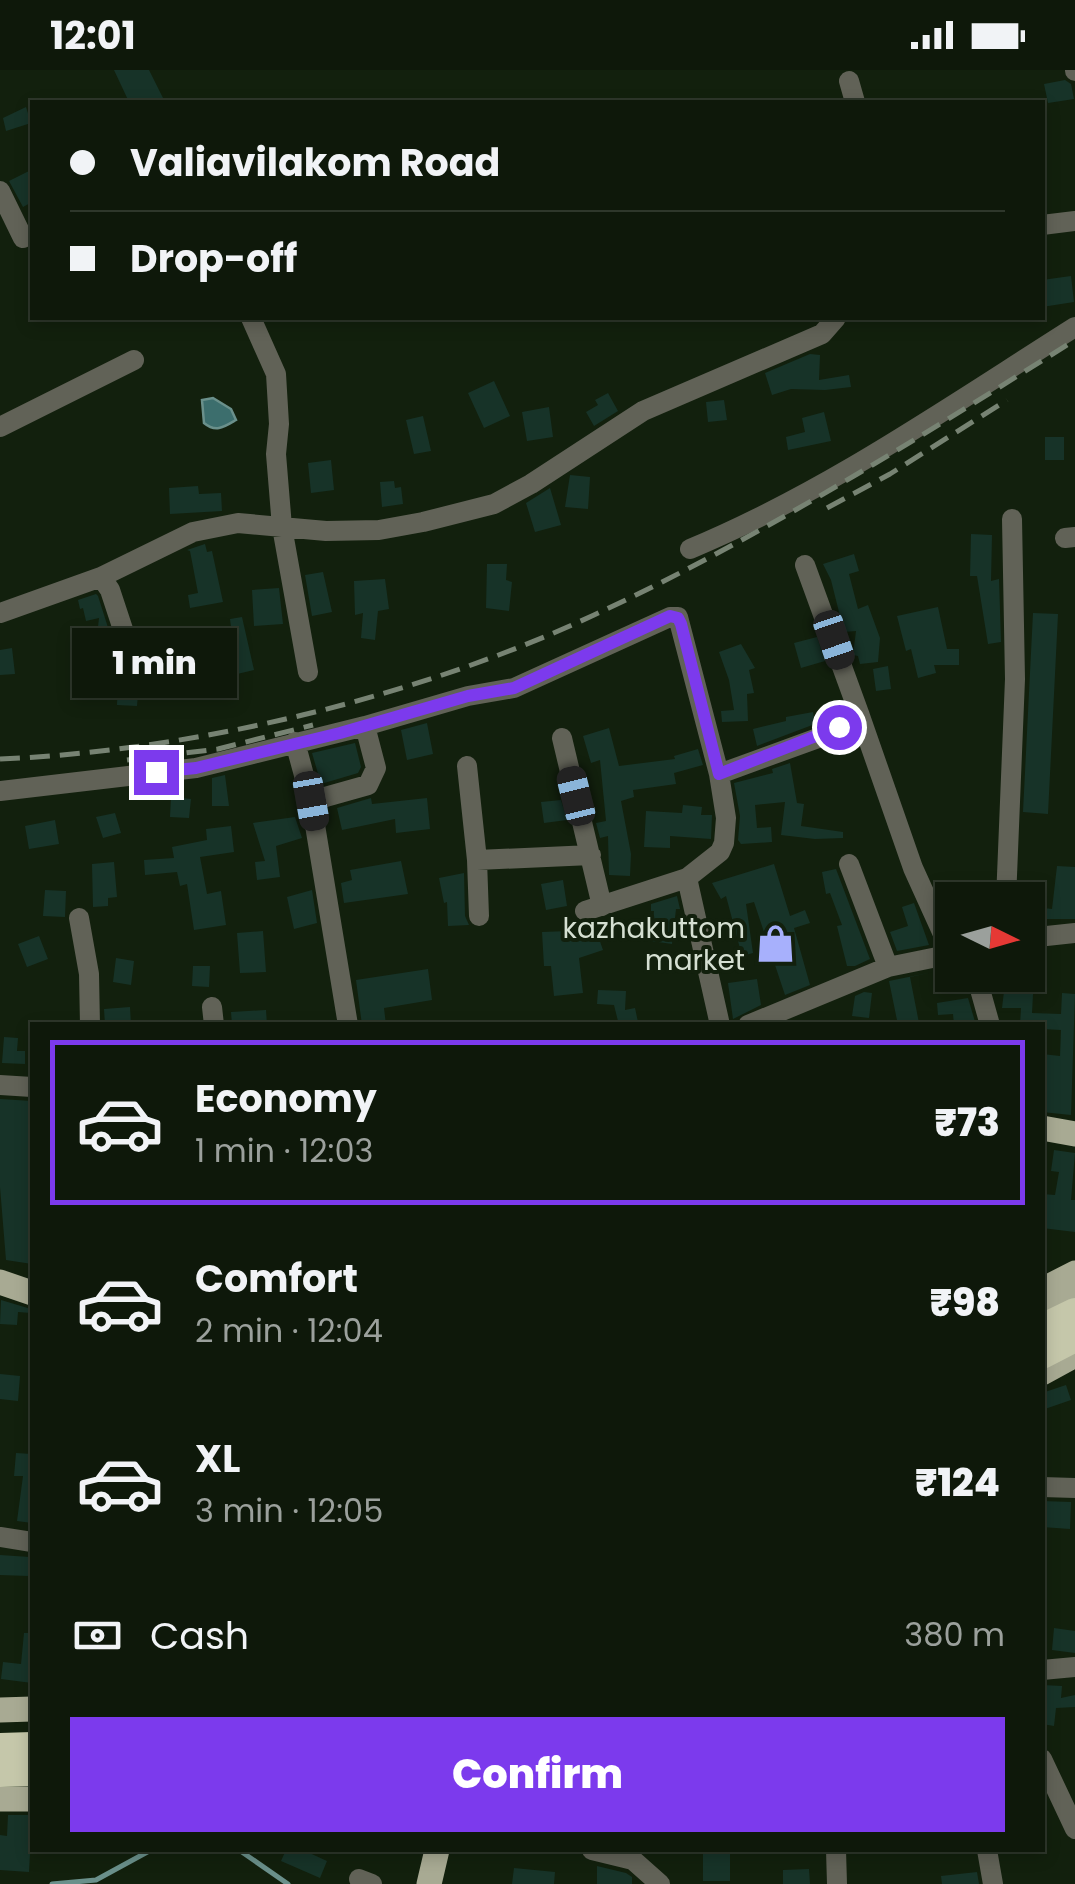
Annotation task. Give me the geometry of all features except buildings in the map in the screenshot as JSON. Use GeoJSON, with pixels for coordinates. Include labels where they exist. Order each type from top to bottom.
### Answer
{"type":"FeatureCollection","features":[{"type":"Feature","properties":{"kind":"highway"},"geometry":{"type":"LineString","coordinates":[[1045,1328],[1075,1313]]}},
{"type":"Feature","properties":{"kind":"highway"},"geometry":{"type":"LineString","coordinates":[[1045,1352],[1075,1337]]}},
{"type":"Feature","properties":{"kind":"highway"},"geometry":{"type":"LineString","coordinates":[[0,1748],[30,1747]]}},
{"type":"Feature","properties":{"kind":"highway"},"geometry":{"type":"LineString","coordinates":[[0,1772],[30,1771]]}},
{"type":"Feature","properties":{"kind":"main road"},"geometry":{"type":"LineString","coordinates":[[1045,1129],[1075,1134]]}},
{"type":"Feature","properties":{"kind":"main road"},"geometry":{"type":"LineString","coordinates":[[1045,1288],[1075,1273]]}},
{"type":"Feature","properties":{"kind":"main road"},"geometry":{"type":"LineString","coordinates":[[0,1282],[30,1292]]}},
{"type":"Feature","properties":{"kind":"main road"},"geometry":{"type":"LineString","coordinates":[[1045,1311],[1075,1296]]}},
{"type":"Feature","properties":{"kind":"main road"},"geometry":{"type":"LineString","coordinates":[[1045,1371],[1075,1355]]}},
{"type":"Feature","properties":{"kind":"main road"},"geometry":{"type":"LineString","coordinates":[[0,1710],[30,1709]]}},
{"type":"Feature","properties":{"kind":"main road"},"geometry":{"type":"LineString","coordinates":[[0,1722],[30,1721]]}},
{"type":"Feature","properties":{"kind":"main road"},"geometry":{"type":"LineString","coordinates":[[0,1786],[30,1786]]}},
{"type":"Feature","properties":{"kind":"main road"},"geometry":{"type":"LineString","coordinates":[[0,1799],[30,1799]]}},
{"type":"Feature","properties":{"kind":"main road"},"geometry":{"type":"LineString","coordinates":[[428,1884],[436,1852]]}},
{"type":"Feature","properties":{"kind":"street"},"geometry":{"type":"LineString","coordinates":[[849,81],[854,100]]}},
{"type":"Feature","properties":{"kind":"street"},"geometry":{"type":"LineString","coordinates":[[0,191],[23,238]]}},
{"type":"Feature","properties":{"kind":"street"},"geometry":{"type":"LineString","coordinates":[[1045,225],[1075,221]]}},
{"type":"Feature","properties":{"kind":"street"},"geometry":{"type":"LineString","coordinates":[[252,320],[276,374],[276,454],[282,527],[308,672]]}},
{"type":"Feature","properties":{"kind":"street"},"geometry":{"type":"LineString","coordinates":[[0,613],[100,577],[193,532],[238,523],[326,531],[379,530],[494,504],[642,411],[822,334],[834,320]]}},
{"type":"Feature","properties":{"kind":"street"},"geometry":{"type":"LineString","coordinates":[[690,549],[774,511],[905,435],[1075,327]]}},
{"type":"Feature","properties":{"kind":"street"},"geometry":{"type":"LineString","coordinates":[[0,427],[134,360]]}},
{"type":"Feature","properties":{"kind":"street"},"geometry":{"type":"LineString","coordinates":[[1007,882],[1015,679],[1012,519]]}},
{"type":"Feature","properties":{"kind":"street"},"geometry":{"type":"LineString","coordinates":[[806,566],[913,868],[935,917]]}},
{"type":"Feature","properties":{"kind":"street"},"geometry":{"type":"LineString","coordinates":[[100,577],[110,590],[140,681]]}},
{"type":"Feature","properties":{"kind":"street"},"geometry":{"type":"LineString","coordinates":[[0,791],[196,768],[468,696],[514,688],[670,616],[678,618],[719,774],[726,818],[720,852],[686,878],[594,909],[592,855],[562,738]]}},
{"type":"Feature","properties":{"kind":"street"},"geometry":{"type":"LineString","coordinates":[[719,774],[818,738],[860,716]]}},
{"type":"Feature","properties":{"kind":"street"},"geometry":{"type":"LineString","coordinates":[[311,801],[368,786],[376,768],[365,726]]}},
{"type":"Feature","properties":{"kind":"street"},"geometry":{"type":"LineString","coordinates":[[294,742],[311,801],[348,1022]]}},
{"type":"Feature","properties":{"kind":"street"},"geometry":{"type":"LineString","coordinates":[[466,766],[479,916]]}},
{"type":"Feature","properties":{"kind":"street"},"geometry":{"type":"LineString","coordinates":[[477,860],[592,855]]}},
{"type":"Feature","properties":{"kind":"street"},"geometry":{"type":"LineString","coordinates":[[849,864],[888,967]]}},
{"type":"Feature","properties":{"kind":"street"},"geometry":{"type":"LineString","coordinates":[[686,878],[719,1022]]}},
{"type":"Feature","properties":{"kind":"street"},"geometry":{"type":"LineString","coordinates":[[78,918],[89,974],[90,1022]]}},
{"type":"Feature","properties":{"kind":"street"},"geometry":{"type":"LineString","coordinates":[[1045,936],[1075,932]]}},
{"type":"Feature","properties":{"kind":"street"},"geometry":{"type":"LineString","coordinates":[[775,1020],[888,967],[935,957]]}},
{"type":"Feature","properties":{"kind":"street"},"geometry":{"type":"LineString","coordinates":[[981,992],[989,1022]]}},
{"type":"Feature","properties":{"kind":"street"},"geometry":{"type":"LineString","coordinates":[[0,1085],[30,1086]]}},
{"type":"Feature","properties":{"kind":"street"},"geometry":{"type":"LineString","coordinates":[[1045,1381],[1075,1366]]}},
{"type":"Feature","properties":{"kind":"street"},"geometry":{"type":"LineString","coordinates":[[1045,1486],[1075,1488]]}},
{"type":"Feature","properties":{"kind":"street"},"geometry":{"type":"LineString","coordinates":[[0,1538],[30,1542]]}},
{"type":"Feature","properties":{"kind":"street"},"geometry":{"type":"LineString","coordinates":[[1045,1670],[1075,1667]]}},
{"type":"Feature","properties":{"kind":"street"},"geometry":{"type":"LineString","coordinates":[[1045,1764],[1075,1829]]}},
{"type":"Feature","properties":{"kind":"street"},"geometry":{"type":"LineString","coordinates":[[600,1852],[632,1860],[660,1884]]}},
{"type":"Feature","properties":{"kind":"street"},"geometry":{"type":"LineString","coordinates":[[836,1852],[837,1884]]}},
{"type":"Feature","properties":{"kind":"street"},"geometry":{"type":"LineString","coordinates":[[988,1852],[992,1884]]}},
{"type":"Feature","properties":{"kind":"water"},"geometry":{"type":"Polygon","coordinates":[[[213,398],[231,409],[236,420],[216,428],[204,423],[202,400],[213,398]]]}},
{"type":"Feature","properties":{"kind":"waterway"},"geometry":{"type":"LineString","coordinates":[[52,1884],[96,1880],[147,1852]]}},
{"type":"Feature","properties":{"kind":"waterway"},"geometry":{"type":"LineString","coordinates":[[242,1852],[288,1884]]}},
{"type":"Feature","properties":{"kind":"railway"},"geometry":{"type":"LineString","coordinates":[[0,759],[150,745],[227,732],[380,694],[526,644],[656,585],[779,520],[1075,340]]}},
{"type":"Feature","properties":{"kind":"railway"},"geometry":{"type":"LineString","coordinates":[[827,508],[890,474],[1007,400]]}},
{"type":"Feature","properties":{"kind":"railway"},"geometry":{"type":"LineString","coordinates":[[127,760],[218,749],[313,725]]}},
{"type":"Feature","properties":{"kind":"place","name":"kazhakuttom market"},"geometry":{"type":"Point","coordinates":[775,944]}},
{"type":"Feature","properties":{"kind":"route"},"geometry":{"type":"LineString","coordinates":[[156,772],[196,768],[340,733],[485,691],[514,688],[670,616],[678,618],[681,624],[719,774],[839,727]]}}]}
